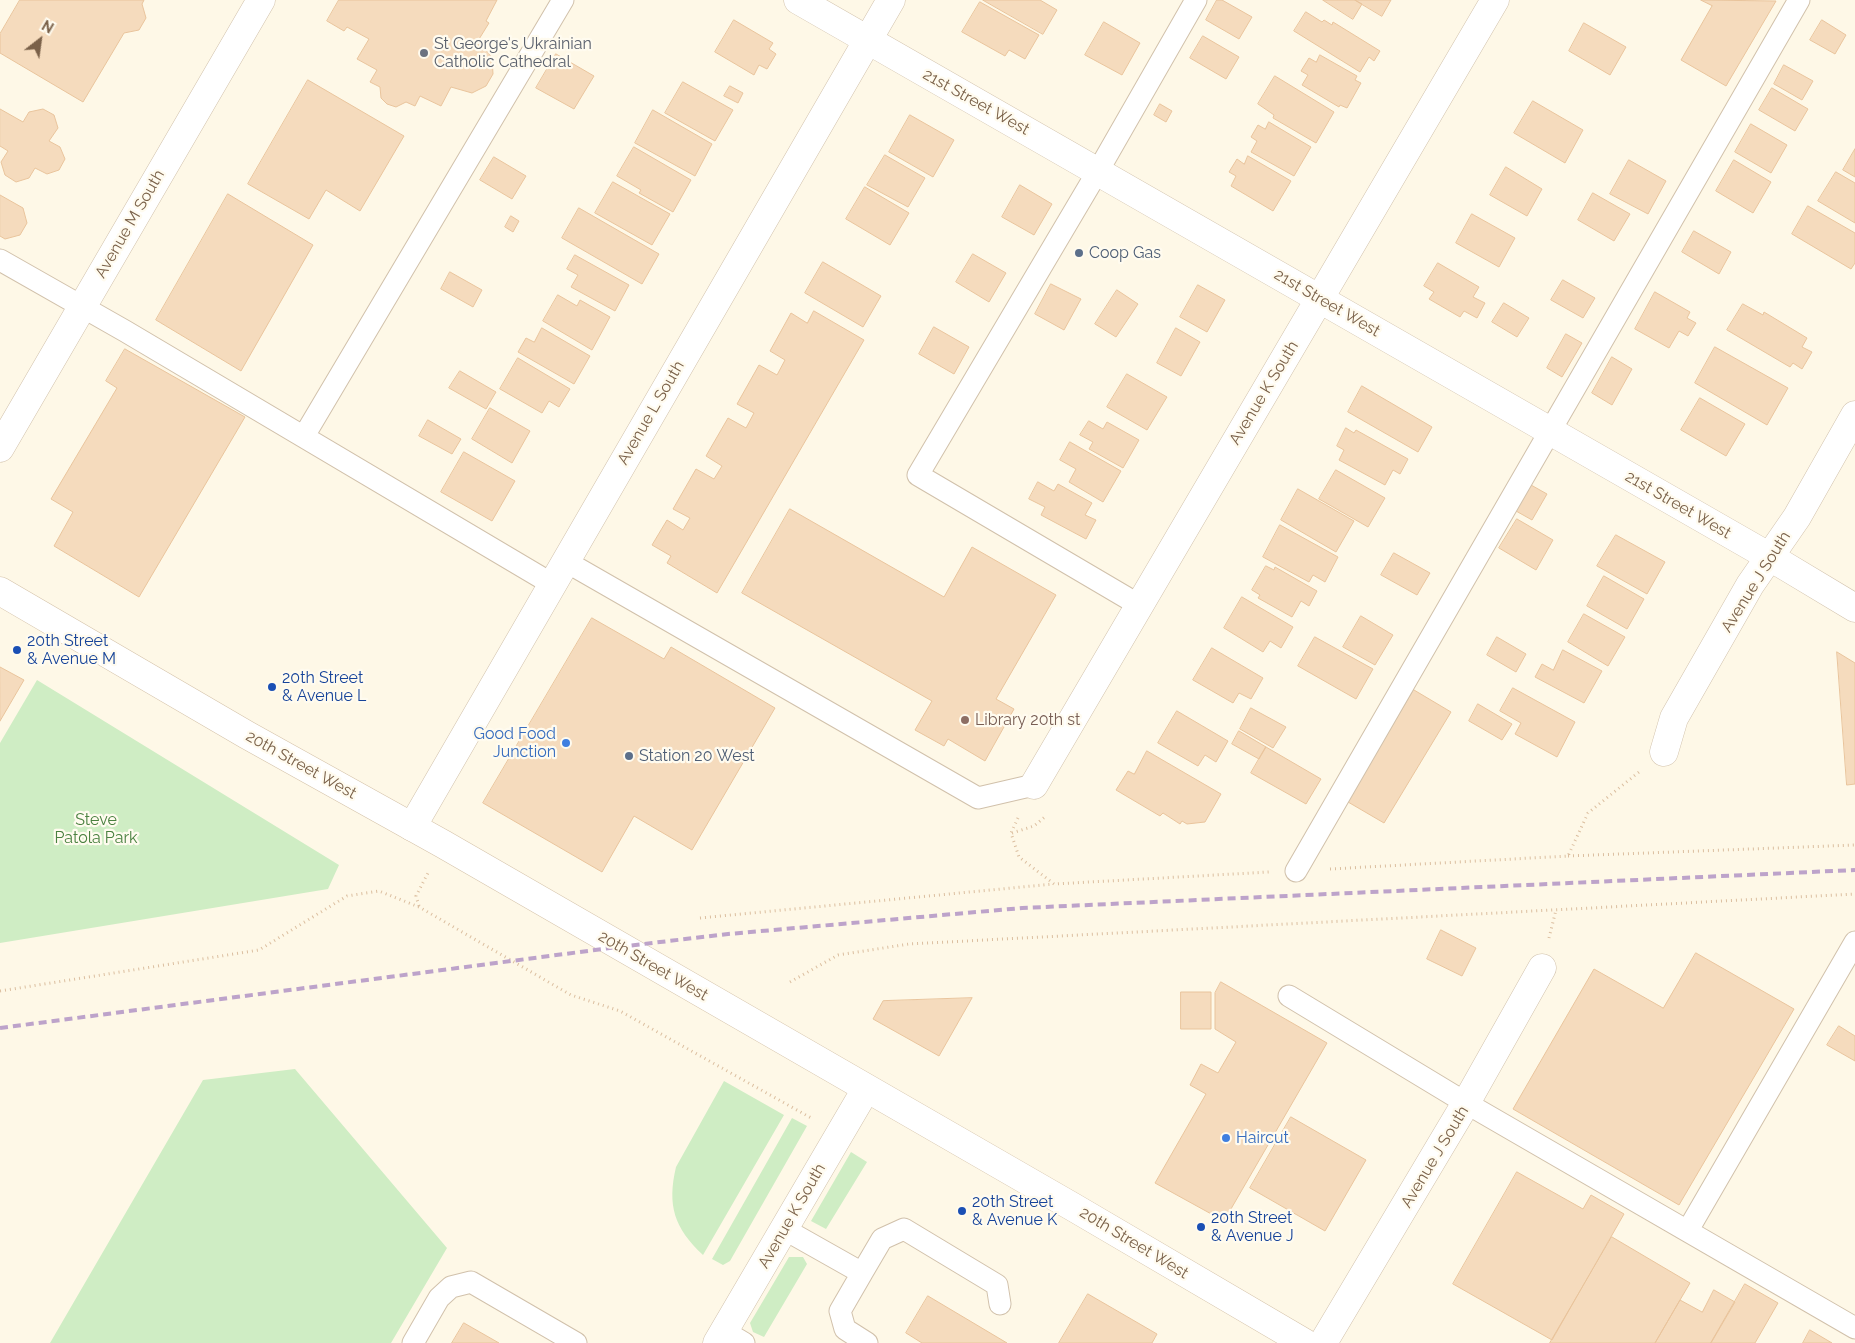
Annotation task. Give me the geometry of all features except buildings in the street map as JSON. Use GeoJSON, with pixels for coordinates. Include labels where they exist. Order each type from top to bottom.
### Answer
{"type":"FeatureCollection","features":[{"type":"Feature","properties":{"kind":"street","name":"Avenue M South"},"geometry":{"type":"LineString","coordinates":[[0,448],[261,0]]}},
{"type":"Feature","properties":{"kind":"street","name":"21st Street West"},"geometry":{"type":"LineString","coordinates":[[798,0],[1770,557],[1855,608]]}},
{"type":"Feature","properties":{"kind":"street","name":"Avenue L South"},"geometry":{"type":"LineString","coordinates":[[412,827],[891,0]]}},
{"type":"Feature","properties":{"kind":"street","name":"Avenue K South"},"geometry":{"type":"LineString","coordinates":[[1034,785],[1495,0]]}},
{"type":"Feature","properties":{"kind":"street","name":"Avenue J South"},"geometry":{"type":"LineString","coordinates":[[1664,752],[1674,718],[1750,585],[1797,516],[1855,415]]}},
{"type":"Feature","properties":{"kind":"street","name":"20th Street West"},"geometry":{"type":"LineString","coordinates":[[0,591],[247,735],[443,844],[866,1089],[1073,1206],[1305,1343]]}},
{"type":"Feature","properties":{"kind":"street","name":"Avenue J South"},"geometry":{"type":"LineString","coordinates":[[1323,1343],[1466,1103],[1542,968]]}},
{"type":"Feature","properties":{"kind":"street","name":"Avenue K South"},"geometry":{"type":"LineString","coordinates":[[729,1339],[784,1229],[866,1089]]}},
{"type":"Feature","properties":{"kind":"lane"},"geometry":{"type":"LineString","coordinates":[[304,436],[563,0]]}},
{"type":"Feature","properties":{"kind":"lane"},"geometry":{"type":"LineString","coordinates":[[1139,605],[918,475],[1098,171],[1196,0]]}},
{"type":"Feature","properties":{"kind":"lane"},"geometry":{"type":"LineString","coordinates":[[1296,871],[1800,0]]}},
{"type":"Feature","properties":{"kind":"lane"},"geometry":{"type":"LineString","coordinates":[[0,260],[304,436],[978,798],[1034,785]]}},
{"type":"Feature","properties":{"kind":"lane"},"geometry":{"type":"LineString","coordinates":[[1688,1230],[1855,942]]}},
{"type":"Feature","properties":{"kind":"lane"},"geometry":{"type":"LineString","coordinates":[[1288,996],[1466,1103],[1855,1328]]}},
{"type":"Feature","properties":{"kind":"lane"},"geometry":{"type":"LineString","coordinates":[[784,1229],[862,1273]]}},
{"type":"Feature","properties":{"kind":"lane"},"geometry":{"type":"LineString","coordinates":[[867,1343],[845,1329],[840,1311],[882,1239],[904,1229],[997,1285],[1000,1304]]}},
{"type":"Feature","properties":{"kind":"lane"},"geometry":{"type":"LineString","coordinates":[[413,1343],[439,1298],[451,1287],[471,1282],[576,1343]]}},
{"type":"Feature","properties":{"kind":"path"},"geometry":{"type":"LineString","coordinates":[[1011,833],[1034,826],[1048,815]]}},
{"type":"Feature","properties":{"kind":"path"},"geometry":{"type":"LineString","coordinates":[[420,907],[416,896],[443,844]]}},
{"type":"Feature","properties":{"kind":"path"},"geometry":{"type":"LineString","coordinates":[[1568,856],[1855,845]]}},
{"type":"Feature","properties":{"kind":"path"},"geometry":{"type":"LineString","coordinates":[[700,918],[1054,884]]}},
{"type":"Feature","properties":{"kind":"path"},"geometry":{"type":"LineString","coordinates":[[0,991],[259,950],[348,896],[379,891],[420,907],[571,995],[620,1010],[793,1107],[839,1136]]}},
{"type":"Feature","properties":{"kind":"path"},"geometry":{"type":"LineString","coordinates":[[790,982],[838,955],[909,944],[1855,894]]}},
{"type":"Feature","properties":{"kind":"green space","name":"Steve Patola Park"},"geometry":{"type":"Polygon","coordinates":[[[37,680],[339,865],[328,889],[0,943],[0,743],[37,680]]]}},
{"type":"Feature","properties":{"kind":"green space"},"geometry":{"type":"Polygon","coordinates":[[[295,1069],[447,1248],[391,1343],[50,1343],[203,1080],[295,1069]]]}},
{"type":"Feature","properties":{"kind":"green space"},"geometry":{"type":"Polygon","coordinates":[[[724,1081],[784,1115],[703,1255],[685,1235],[679,1225],[673,1204],[673,1181],[676,1167],[724,1081]]]}},
{"type":"Feature","properties":{"kind":"green space"},"geometry":{"type":"Polygon","coordinates":[[[792,1118],[807,1126],[730,1261],[723,1265],[712,1259],[792,1118]]]}},
{"type":"Feature","properties":{"kind":"green space"},"geometry":{"type":"Polygon","coordinates":[[[851,1152],[867,1162],[826,1229],[811,1221],[851,1152]]]}},
{"type":"Feature","properties":{"kind":"green space"},"geometry":{"type":"Polygon","coordinates":[[[789,1257],[803,1257],[807,1264],[764,1337],[753,1332],[750,1323],[789,1257]]]}},
{"type":"Feature","properties":{"kind":"railway"},"geometry":{"type":"LineString","coordinates":[[0,1028],[728,934],[1022,908],[1855,870]]}},
{"type":"Feature","properties":{"kind":"place","name":"St George's Ukrainian Catholic Cathedral"},"geometry":{"type":"Point","coordinates":[424,53]}},
{"type":"Feature","properties":{"kind":"place","name":"Coop Gas"},"geometry":{"type":"Point","coordinates":[1079,253]}},
{"type":"Feature","properties":{"kind":"place","name":"20th Street & Avenue M"},"geometry":{"type":"Point","coordinates":[17,650]}},
{"type":"Feature","properties":{"kind":"place","name":"20th Street & Avenue L"},"geometry":{"type":"Point","coordinates":[272,687]}},
{"type":"Feature","properties":{"kind":"place","name":"Library 20th st"},"geometry":{"type":"Point","coordinates":[965,720]}},
{"type":"Feature","properties":{"kind":"place","name":"Good Food Junction"},"geometry":{"type":"Point","coordinates":[566,743]}},
{"type":"Feature","properties":{"kind":"place","name":"Station 20 West"},"geometry":{"type":"Point","coordinates":[629,756]}},
{"type":"Feature","properties":{"kind":"place","name":"Haircut"},"geometry":{"type":"Point","coordinates":[1226,1138]}},
{"type":"Feature","properties":{"kind":"place","name":"20th Street & Avenue K"},"geometry":{"type":"Point","coordinates":[962,1211]}},
{"type":"Feature","properties":{"kind":"place","name":"20th Street & Avenue J"},"geometry":{"type":"Point","coordinates":[1201,1227]}}]}
